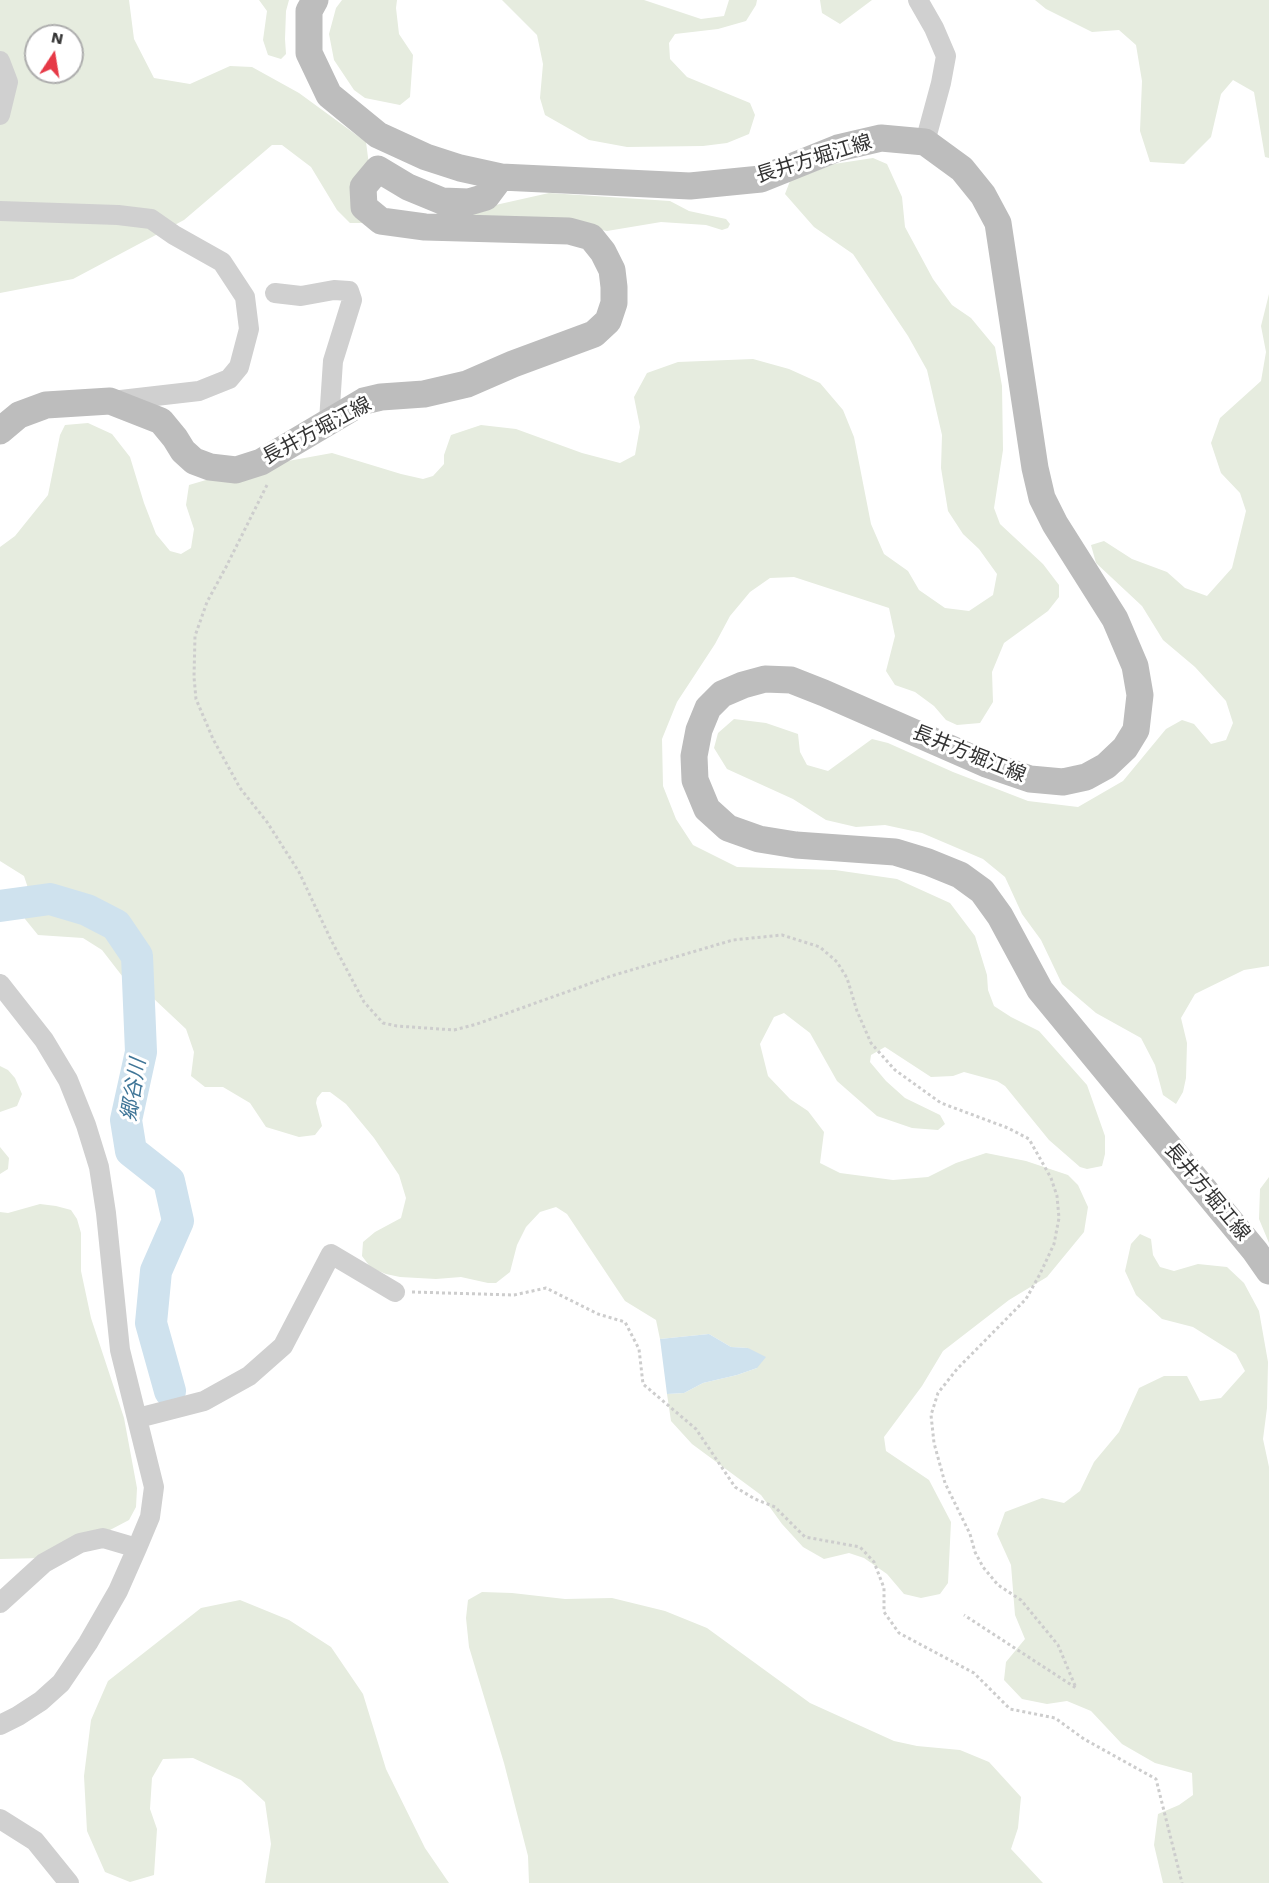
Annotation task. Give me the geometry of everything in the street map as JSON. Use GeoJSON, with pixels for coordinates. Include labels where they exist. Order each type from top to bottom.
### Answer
{"type":"FeatureCollection","features":[{"type":"Feature","properties":{"kind":"main road","name":"長井方堀江線"},"geometry":{"type":"LineString","coordinates":[[315,0],[309,11],[309,53],[329,95],[378,135],[426,157],[460,168],[501,177],[690,186],[761,179],[838,148],[881,138],[925,142],[962,169],[983,195],[998,223],[1035,468],[1042,498],[1055,524],[1115,619],[1135,666],[1140,695],[1136,730],[1125,748],[1106,766],[1086,777],[1063,782],[1030,779],[986,764],[824,693],[791,681],[765,679],[722,694],[708,708],[699,730],[694,756],[694,780],[707,809],[728,828],[759,839],[796,845],[895,852],[960,875],[982,891],[1000,915],[1040,990],[1256,1251],[1269,1271]]}},
{"type":"Feature","properties":{"kind":"main road"},"geometry":{"type":"LineString","coordinates":[[378,135],[378,169],[408,187],[442,201],[470,202],[486,197],[501,177]]}},
{"type":"Feature","properties":{"kind":"main road","name":"長井方堀江線"},"geometry":{"type":"LineString","coordinates":[[0,431],[19,415],[46,405],[110,401],[161,422],[183,451],[194,461],[210,467],[236,470],[261,462],[364,401],[381,397],[424,394],[467,384],[594,334],[608,321],[614,303],[615,287],[612,270],[603,252],[591,237],[569,231],[425,227],[381,221],[364,207],[363,187],[378,169]]}},
{"type":"Feature","properties":{"kind":"street"},"geometry":{"type":"LineString","coordinates":[[918,0],[946,56],[925,142]]}},
{"type":"Feature","properties":{"kind":"street"},"geometry":{"type":"LineString","coordinates":[[0,61],[8,82],[0,115]]}},
{"type":"Feature","properties":{"kind":"street"},"geometry":{"type":"LineString","coordinates":[[0,211],[118,215],[151,219],[174,236],[222,262],[245,297],[249,329],[239,367],[229,379],[199,391],[110,401]]}},
{"type":"Feature","properties":{"kind":"street"},"geometry":{"type":"LineString","coordinates":[[275,293],[301,296],[334,290],[349,291],[352,300],[333,361],[329,421]]}},
{"type":"Feature","properties":{"kind":"street"},"geometry":{"type":"LineString","coordinates":[[0,984],[44,1040],[68,1080],[86,1125],[99,1167],[120,1350],[154,1487],[150,1517],[137,1548],[118,1591],[88,1643],[60,1683],[40,1701],[0,1725]]}},
{"type":"Feature","properties":{"kind":"street"},"geometry":{"type":"LineString","coordinates":[[138,1418],[204,1401],[249,1376],[283,1346],[331,1254],[395,1292]]}},
{"type":"Feature","properties":{"kind":"street"},"geometry":{"type":"LineString","coordinates":[[0,1603],[45,1563],[80,1543],[103,1538],[137,1548]]}},
{"type":"Feature","properties":{"kind":"street"},"geometry":{"type":"LineString","coordinates":[[0,1819],[35,1841],[69,1883]]}},
{"type":"Feature","properties":{"kind":"path"},"geometry":{"type":"LineString","coordinates":[[270,478],[207,602],[195,636],[196,699],[213,739],[240,788],[267,822],[299,872],[364,1002],[383,1023],[454,1030],[611,976],[734,940],[782,935],[820,947],[837,962],[847,978],[857,1011],[871,1043],[895,1070],[941,1103],[1008,1128],[1029,1139],[1051,1178],[1058,1196],[1059,1218],[1054,1244],[1026,1299],[957,1370],[938,1393],[931,1415],[934,1443],[945,1483],[970,1534],[975,1552],[983,1567],[998,1585],[1020,1600],[1058,1645],[1076,1688],[964,1616]]}},
{"type":"Feature","properties":{"kind":"path"},"geometry":{"type":"LineString","coordinates":[[395,1292],[514,1295],[546,1288],[598,1314],[625,1322],[639,1348],[643,1384],[696,1429],[735,1487],[754,1499],[775,1507],[805,1537],[860,1546],[874,1562],[884,1588],[884,1612],[899,1632],[974,1673],[1010,1709],[1055,1718],[1084,1739],[1156,1779],[1182,1883]]}},
{"type":"Feature","properties":{"kind":"shaded area"},"geometry":{"type":"Polygon","coordinates":[[[0,0],[129,0],[134,39],[154,78],[190,84],[230,66],[252,67],[299,93],[366,142],[369,165],[362,223],[350,223],[337,210],[311,167],[282,145],[272,145],[184,220],[73,279],[0,293],[0,0]]]}},
{"type":"Feature","properties":{"kind":"shaded area"},"geometry":{"type":"Polygon","coordinates":[[[259,0],[289,0],[286,11],[286,54],[281,59],[268,55],[263,40],[267,11],[259,0]]]}},
{"type":"Feature","properties":{"kind":"shaded area"},"geometry":{"type":"Polygon","coordinates":[[[342,0],[397,0],[399,34],[413,55],[410,97],[400,105],[365,98],[354,90],[334,60],[329,34],[336,8],[342,0]]]}},
{"type":"Feature","properties":{"kind":"shaded area"},"geometry":{"type":"Polygon","coordinates":[[[502,0],[644,0],[701,19],[724,16],[729,0],[757,0],[746,21],[718,29],[675,34],[669,43],[670,59],[687,77],[750,103],[755,115],[749,134],[727,143],[703,146],[627,147],[589,140],[545,115],[540,98],[543,64],[537,35],[502,0]]]}},
{"type":"Feature","properties":{"kind":"shaded area"},"geometry":{"type":"Polygon","coordinates":[[[820,0],[872,0],[840,24],[822,13],[820,0]]]}},
{"type":"Feature","properties":{"kind":"shaded area"},"geometry":{"type":"Polygon","coordinates":[[[1035,0],[1269,0],[1269,158],[1265,157],[1254,92],[1233,80],[1221,94],[1211,137],[1184,164],[1150,162],[1140,131],[1142,81],[1136,45],[1119,30],[1092,32],[1046,9],[1035,0]]]}},
{"type":"Feature","properties":{"kind":"shaded area"},"geometry":{"type":"Polygon","coordinates":[[[873,158],[887,164],[902,197],[905,227],[933,279],[952,305],[971,318],[995,347],[1002,386],[1003,450],[994,508],[1000,524],[1043,564],[1059,585],[1059,597],[1048,611],[1004,643],[992,672],[993,702],[980,723],[957,725],[946,720],[934,706],[915,692],[895,685],[886,671],[895,636],[889,608],[794,577],[770,578],[750,592],[730,616],[715,644],[677,702],[662,739],[663,786],[676,819],[693,845],[737,867],[835,870],[897,879],[950,903],[975,936],[994,1006],[1039,1031],[1087,1085],[1105,1136],[1102,1166],[1087,1169],[1080,1167],[1049,1140],[1005,1086],[997,1081],[964,1072],[953,1076],[931,1077],[885,1047],[871,1055],[870,1062],[905,1098],[940,1115],[945,1124],[938,1130],[912,1128],[877,1116],[837,1081],[810,1033],[784,1013],[774,1017],[760,1044],[768,1076],[790,1099],[808,1111],[824,1132],[820,1163],[840,1173],[893,1180],[928,1177],[956,1163],[986,1153],[1026,1161],[1068,1175],[1078,1185],[1088,1207],[1084,1232],[1047,1277],[1009,1300],[943,1351],[922,1386],[884,1437],[886,1451],[929,1480],[951,1522],[948,1583],[940,1594],[921,1598],[904,1594],[887,1574],[864,1558],[849,1553],[824,1559],[803,1547],[782,1524],[761,1495],[692,1444],[671,1421],[667,1394],[684,1393],[703,1383],[757,1368],[748,1348],[731,1347],[709,1334],[660,1339],[656,1320],[625,1301],[567,1214],[556,1207],[540,1212],[526,1227],[517,1245],[510,1272],[496,1283],[461,1277],[436,1279],[400,1277],[371,1268],[362,1256],[363,1242],[375,1232],[401,1218],[406,1198],[399,1175],[374,1138],[346,1104],[330,1092],[322,1092],[316,1103],[322,1126],[315,1135],[299,1137],[266,1127],[250,1103],[223,1087],[205,1087],[191,1076],[194,1052],[186,1029],[153,998],[126,981],[102,950],[83,938],[38,935],[25,919],[28,888],[24,876],[0,861],[0,547],[15,536],[48,495],[60,435],[65,425],[88,423],[112,434],[130,457],[156,534],[170,551],[181,554],[191,548],[194,529],[186,505],[189,485],[206,480],[238,481],[288,461],[332,453],[423,479],[433,476],[444,464],[444,455],[451,435],[481,425],[516,429],[582,453],[620,463],[635,455],[640,427],[634,397],[647,373],[678,362],[753,359],[789,369],[820,383],[843,410],[854,437],[871,524],[884,554],[908,571],[919,590],[945,608],[969,611],[993,595],[997,574],[979,549],[963,534],[948,511],[941,468],[942,435],[927,370],[908,336],[853,254],[814,227],[785,194],[790,181],[834,164],[873,158]]]}},
{"type":"Feature","properties":{"kind":"shaded area"},"geometry":{"type":"Polygon","coordinates":[[[549,193],[670,201],[689,211],[726,219],[730,224],[728,228],[722,230],[706,225],[661,222],[607,231],[571,224],[443,218],[436,213],[441,207],[491,206],[549,193]]]}},
{"type":"Feature","properties":{"kind":"shaded area"},"geometry":{"type":"Polygon","coordinates":[[[1269,294],[1269,966],[1244,970],[1195,994],[1181,1018],[1187,1043],[1186,1078],[1183,1092],[1176,1104],[1163,1095],[1155,1065],[1141,1038],[1096,1013],[1062,984],[1041,940],[1022,914],[1005,877],[983,859],[922,833],[885,825],[856,827],[826,820],[793,799],[727,769],[714,748],[718,733],[734,719],[766,723],[798,734],[800,752],[807,765],[828,771],[872,739],[888,743],[953,772],[1028,801],[1078,807],[1123,781],[1166,729],[1182,720],[1194,724],[1211,744],[1226,740],[1233,723],[1226,701],[1195,667],[1163,640],[1142,606],[1096,563],[1091,545],[1104,541],[1132,559],[1167,572],[1185,588],[1207,596],[1232,568],[1246,511],[1240,493],[1221,473],[1211,443],[1220,418],[1261,381],[1266,352],[1261,326],[1269,294]]]}},
{"type":"Feature","properties":{"kind":"shaded area"},"geometry":{"type":"Polygon","coordinates":[[[0,1066],[8,1070],[15,1078],[22,1094],[17,1106],[0,1112],[0,1066]]]}},
{"type":"Feature","properties":{"kind":"shaded area"},"geometry":{"type":"Polygon","coordinates":[[[0,1147],[9,1158],[8,1169],[0,1174],[0,1147]]]}},
{"type":"Feature","properties":{"kind":"shaded area"},"geometry":{"type":"Polygon","coordinates":[[[1269,1177],[1269,1243],[1259,1219],[1260,1189],[1269,1177]]]}},
{"type":"Feature","properties":{"kind":"shaded area"},"geometry":{"type":"Polygon","coordinates":[[[40,1204],[71,1210],[77,1219],[81,1233],[81,1271],[91,1318],[124,1418],[137,1488],[136,1507],[129,1520],[110,1530],[79,1538],[41,1558],[0,1559],[0,1212],[8,1213],[40,1204]]]}},
{"type":"Feature","properties":{"kind":"shaded area"},"geometry":{"type":"Polygon","coordinates":[[[1140,1234],[1151,1239],[1153,1255],[1160,1267],[1174,1271],[1198,1264],[1227,1267],[1244,1283],[1259,1311],[1268,1362],[1267,1408],[1263,1439],[1269,1467],[1269,1883],[1163,1883],[1154,1845],[1158,1814],[1179,1805],[1193,1795],[1192,1773],[1155,1763],[1122,1744],[1091,1711],[1067,1701],[1047,1704],[1022,1699],[1004,1680],[1006,1662],[1025,1639],[1015,1615],[1011,1565],[997,1534],[1005,1512],[1042,1498],[1064,1503],[1080,1491],[1094,1462],[1119,1432],[1139,1388],[1164,1376],[1187,1376],[1200,1401],[1221,1398],[1245,1371],[1236,1354],[1193,1327],[1162,1319],[1136,1295],[1125,1271],[1131,1244],[1140,1234]]]}},
{"type":"Feature","properties":{"kind":"shaded area"},"geometry":{"type":"Polygon","coordinates":[[[482,1592],[565,1599],[612,1598],[665,1611],[707,1628],[810,1703],[894,1741],[917,1746],[960,1750],[989,1762],[1021,1797],[1018,1828],[1011,1849],[1043,1883],[529,1883],[528,1856],[504,1763],[469,1647],[466,1618],[468,1600],[482,1592]]]}},
{"type":"Feature","properties":{"kind":"shaded area"},"geometry":{"type":"Polygon","coordinates":[[[240,1600],[289,1620],[331,1647],[363,1694],[386,1769],[425,1848],[449,1883],[265,1883],[271,1844],[265,1802],[241,1780],[193,1758],[163,1759],[152,1778],[150,1809],[157,1829],[154,1875],[130,1882],[105,1872],[87,1831],[84,1776],[91,1720],[108,1681],[201,1608],[240,1600]]]}},
{"type":"Feature","properties":{"kind":"water"},"geometry":{"type":"Polygon","coordinates":[[[709,1334],[731,1347],[748,1348],[766,1357],[757,1368],[703,1383],[684,1393],[667,1394],[660,1339],[709,1334]]]}},
{"type":"Feature","properties":{"kind":"waterway","name":"郷谷川"},"geometry":{"type":"LineString","coordinates":[[0,906],[50,899],[87,910],[116,925],[137,956],[141,1052],[126,1120],[131,1151],[169,1181],[178,1221],[156,1271],[151,1323],[170,1391]]}}]}
